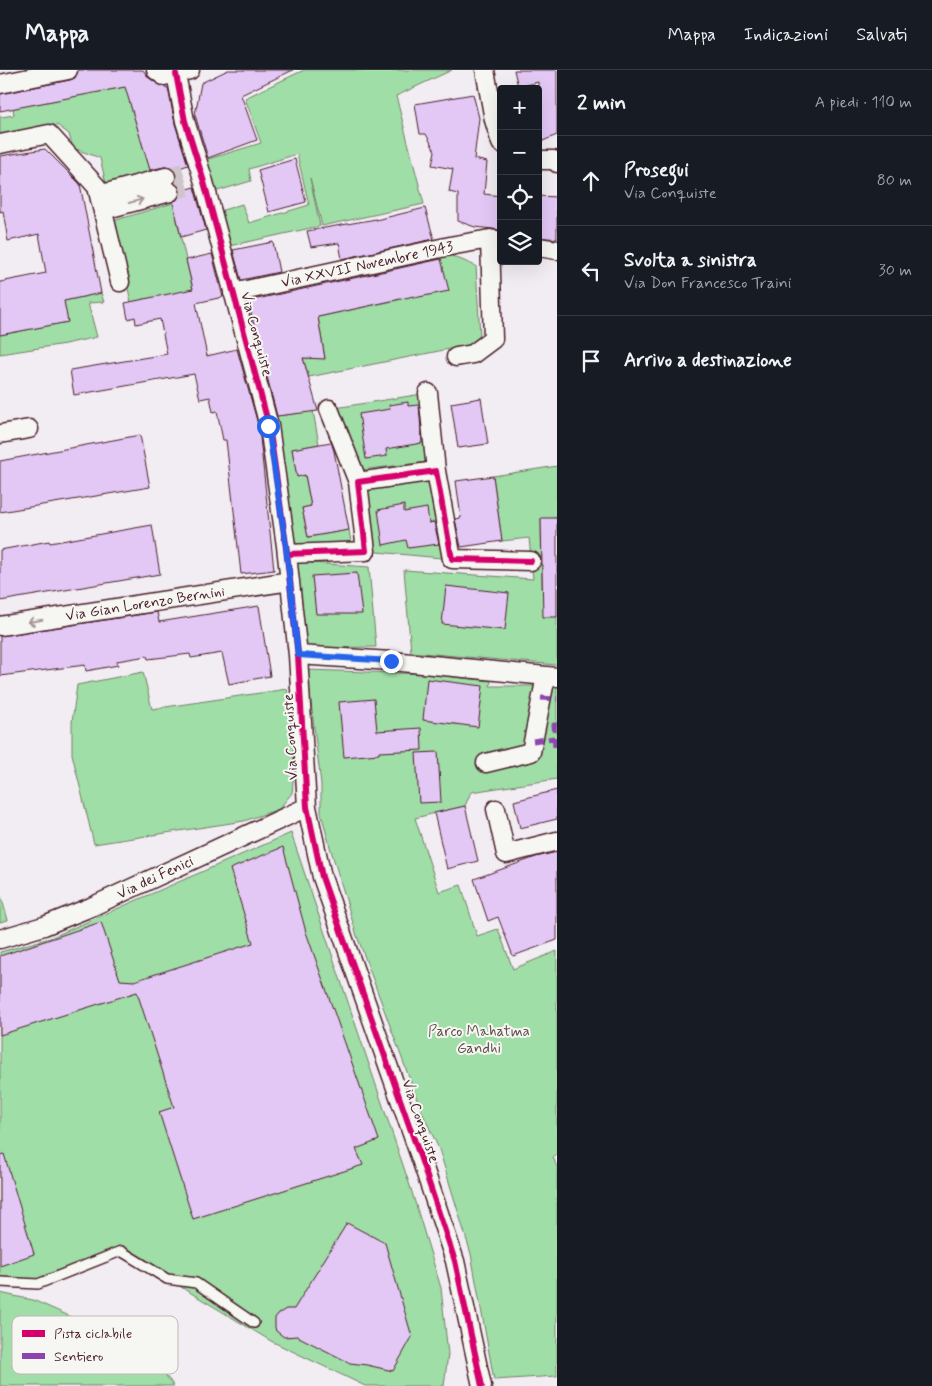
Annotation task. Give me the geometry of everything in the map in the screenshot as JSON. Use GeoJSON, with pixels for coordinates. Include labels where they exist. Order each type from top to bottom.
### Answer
{"type":"FeatureCollection","features":[{"type":"Feature","properties":{"kind":"street"},"geometry":{"type":"LineString","coordinates":[[0,84],[68,70]]}},
{"type":"Feature","properties":{"kind":"street"},"geometry":{"type":"LineString","coordinates":[[156,70],[164,76],[183,72]]}},
{"type":"Feature","properties":{"kind":"street"},"geometry":{"type":"LineString","coordinates":[[485,70],[497,130]]}},
{"type":"Feature","properties":{"kind":"street","name":"Via Conquiste"},"geometry":{"type":"LineString","coordinates":[[183,72],[186,121],[268,426],[287,554],[298,655],[307,807],[322,877],[417,1146],[455,1261],[482,1386]]}},
{"type":"Feature","properties":{"kind":"street"},"geometry":{"type":"LineString","coordinates":[[0,144],[48,134],[97,187],[120,282]]}},
{"type":"Feature","properties":{"kind":"street"},"geometry":{"type":"LineString","coordinates":[[542,160],[554,160],[557,162]]}},
{"type":"Feature","properties":{"kind":"street"},"geometry":{"type":"LineString","coordinates":[[101,202],[168,184]]}},
{"type":"Feature","properties":{"kind":"street"},"geometry":{"type":"LineString","coordinates":[[456,357],[473,354],[493,339],[495,240]]}},
{"type":"Feature","properties":{"kind":"street","name":"Via XXVII Novembre 1943"},"geometry":{"type":"LineString","coordinates":[[233,293],[455,245],[495,240]]}},
{"type":"Feature","properties":{"kind":"street"},"geometry":{"type":"LineString","coordinates":[[542,248],[557,250]]}},
{"type":"Feature","properties":{"kind":"street"},"geometry":{"type":"LineString","coordinates":[[428,393],[436,471],[452,559],[531,561]]}},
{"type":"Feature","properties":{"kind":"street"},"geometry":{"type":"LineString","coordinates":[[287,554],[366,551],[358,482],[328,409]]}},
{"type":"Feature","properties":{"kind":"street"},"geometry":{"type":"LineString","coordinates":[[0,434],[29,429]]}},
{"type":"Feature","properties":{"kind":"street"},"geometry":{"type":"LineString","coordinates":[[358,482],[436,471]]}},
{"type":"Feature","properties":{"kind":"street","name":"Via Gian Lorenzo Bernini"},"geometry":{"type":"LineString","coordinates":[[0,626],[290,581]]}},
{"type":"Feature","properties":{"kind":"street"},"geometry":{"type":"LineString","coordinates":[[298,655],[391,661],[552,677]]}},
{"type":"Feature","properties":{"kind":"street"},"geometry":{"type":"LineString","coordinates":[[486,763],[531,752],[544,686],[552,677]]}},
{"type":"Feature","properties":{"kind":"street","name":"Via dei Fenici"},"geometry":{"type":"LineString","coordinates":[[0,939],[44,926],[91,907],[307,807]]}},
{"type":"Feature","properties":{"kind":"street"},"geometry":{"type":"LineString","coordinates":[[496,809],[506,854],[557,841]]}},
{"type":"Feature","properties":{"kind":"lane"},"geometry":{"type":"LineString","coordinates":[[0,1282],[38,1284],[121,1251],[167,1279],[196,1283],[254,1323]]}},
{"type":"Feature","properties":{"kind":"green space"},"geometry":{"type":"Polygon","coordinates":[[[304,70],[452,70],[396,96],[424,204],[322,226],[310,178],[320,226],[229,246],[220,211],[242,204],[249,223],[309,205],[297,154],[249,169],[251,181],[214,192],[205,160],[261,143],[245,98],[304,70]]]}},
{"type":"Feature","properties":{"kind":"green space"},"geometry":{"type":"Polygon","coordinates":[[[129,86],[131,107],[151,173],[106,184],[100,158],[73,148],[69,134],[57,125],[0,137],[0,115],[1,117],[14,115],[13,108],[129,86]]]}},
{"type":"Feature","properties":{"kind":"green space"},"geometry":{"type":"Polygon","coordinates":[[[173,203],[193,290],[131,302],[113,221],[173,203]]]}},
{"type":"Feature","properties":{"kind":"green space"},"geometry":{"type":"Polygon","coordinates":[[[445,253],[476,266],[480,336],[469,345],[309,377],[303,358],[325,358],[318,317],[402,299],[396,265],[445,253]]]}},
{"type":"Feature","properties":{"kind":"green space"},"geometry":{"type":"Polygon","coordinates":[[[101,293],[104,302],[88,303],[97,337],[0,354],[0,335],[67,322],[64,301],[101,293]]]}},
{"type":"Feature","properties":{"kind":"green space"},"geometry":{"type":"Polygon","coordinates":[[[428,393],[435,461],[353,471],[329,409],[428,393]]]}},
{"type":"Feature","properties":{"kind":"green space"},"geometry":{"type":"Polygon","coordinates":[[[313,411],[319,444],[292,449],[297,476],[305,475],[311,506],[302,508],[308,537],[349,530],[351,542],[293,546],[275,416],[313,411]]]}},
{"type":"Feature","properties":{"kind":"green space"},"geometry":{"type":"Polygon","coordinates":[[[557,466],[557,518],[541,519],[542,588],[557,588],[557,665],[411,652],[404,570],[533,579],[529,538],[502,541],[493,476],[557,466]]]}},
{"type":"Feature","properties":{"kind":"green space"},"geometry":{"type":"Polygon","coordinates":[[[436,471],[452,559],[366,551],[358,482],[436,471]]]}},
{"type":"Feature","properties":{"kind":"green space"},"geometry":{"type":"Polygon","coordinates":[[[297,562],[369,567],[376,647],[304,648],[297,562]]]}},
{"type":"Feature","properties":{"kind":"green space","name":"Parco Mahatma Gandhi"},"geometry":{"type":"Polygon","coordinates":[[[307,670],[427,674],[491,681],[490,686],[557,686],[557,779],[471,792],[465,806],[415,818],[439,892],[461,885],[477,936],[498,929],[513,969],[557,951],[557,1154],[553,1157],[557,1167],[557,1376],[494,1380],[471,1254],[439,1149],[421,1110],[357,936],[321,813],[321,784],[307,670]]]}},
{"type":"Feature","properties":{"kind":"green space"},"geometry":{"type":"Polygon","coordinates":[[[143,672],[152,709],[287,689],[295,761],[292,793],[279,809],[244,821],[94,844],[72,754],[72,722],[77,685],[143,672]]]}},
{"type":"Feature","properties":{"kind":"green space"},"geometry":{"type":"Polygon","coordinates":[[[291,833],[411,1189],[441,1288],[448,1354],[444,1386],[365,1386],[271,1341],[121,1251],[38,1284],[0,1282],[0,952],[50,938],[291,833]]]}},
{"type":"Feature","properties":{"kind":"green space"},"geometry":{"type":"Polygon","coordinates":[[[0,893],[8,920],[0,922],[0,893]]]}},
{"type":"Feature","properties":{"kind":"green space"},"geometry":{"type":"Polygon","coordinates":[[[0,1293],[33,1300],[69,1316],[12,1316],[12,1374],[164,1374],[174,1386],[0,1386],[0,1293]]]}},
{"type":"Feature","properties":{"kind":"building"},"geometry":{"type":"Polygon","coordinates":[[[78,70],[143,70],[149,78],[168,88],[175,124],[188,165],[174,170],[164,167],[150,170],[125,87],[0,111],[0,94],[70,80],[75,78],[78,70]]]}},
{"type":"Feature","properties":{"kind":"building"},"geometry":{"type":"Polygon","coordinates":[[[228,70],[293,70],[241,95],[257,140],[208,158],[195,115],[201,83],[228,70]]]}},
{"type":"Feature","properties":{"kind":"building"},"geometry":{"type":"Polygon","coordinates":[[[514,70],[557,70],[557,135],[542,141],[542,85],[538,85],[538,82],[518,85],[514,70]]]}},
{"type":"Feature","properties":{"kind":"building"},"geometry":{"type":"Polygon","coordinates":[[[473,94],[479,118],[474,159],[487,162],[484,194],[497,196],[497,230],[475,227],[458,221],[458,194],[449,192],[453,169],[432,165],[435,151],[426,134],[420,134],[415,104],[473,94]]]}},
{"type":"Feature","properties":{"kind":"building"},"geometry":{"type":"Polygon","coordinates":[[[45,149],[80,184],[101,293],[64,301],[68,322],[0,335],[0,282],[46,273],[39,234],[8,241],[3,211],[0,212],[0,156],[45,149]]]}},
{"type":"Feature","properties":{"kind":"building"},"geometry":{"type":"Polygon","coordinates":[[[295,159],[306,202],[269,212],[258,170],[295,159]]]}},
{"type":"Feature","properties":{"kind":"building"},"geometry":{"type":"Polygon","coordinates":[[[194,187],[206,230],[181,237],[173,202],[178,199],[180,191],[194,187]]]}},
{"type":"Feature","properties":{"kind":"building"},"geometry":{"type":"Polygon","coordinates":[[[542,196],[557,197],[557,239],[542,237],[542,196]]]}},
{"type":"Feature","properties":{"kind":"building"},"geometry":{"type":"Polygon","coordinates":[[[425,208],[434,239],[342,259],[339,243],[311,247],[307,231],[376,220],[425,208]]]}},
{"type":"Feature","properties":{"kind":"building"},"geometry":{"type":"Polygon","coordinates":[[[273,242],[279,272],[241,280],[233,250],[273,242]]]}},
{"type":"Feature","properties":{"kind":"building"},"geometry":{"type":"Polygon","coordinates":[[[212,254],[223,297],[196,303],[207,356],[237,349],[259,428],[274,570],[241,574],[226,440],[223,440],[217,411],[213,412],[210,397],[200,399],[194,374],[74,395],[70,370],[167,354],[160,319],[136,324],[135,317],[128,319],[125,303],[193,289],[186,260],[212,254]]]}},
{"type":"Feature","properties":{"kind":"building"},"geometry":{"type":"Polygon","coordinates":[[[441,259],[449,291],[414,298],[414,296],[318,317],[325,359],[303,358],[318,411],[277,416],[248,301],[441,259]]]}},
{"type":"Feature","properties":{"kind":"building"},"geometry":{"type":"Polygon","coordinates":[[[481,398],[488,444],[458,448],[451,403],[481,398]]]}},
{"type":"Feature","properties":{"kind":"building"},"geometry":{"type":"Polygon","coordinates":[[[408,402],[408,406],[419,405],[422,443],[386,449],[387,456],[366,459],[359,414],[390,409],[389,405],[408,402]]]}},
{"type":"Feature","properties":{"kind":"building"},"geometry":{"type":"Polygon","coordinates":[[[140,435],[150,487],[0,512],[0,461],[140,435]]]}},
{"type":"Feature","properties":{"kind":"building"},"geometry":{"type":"Polygon","coordinates":[[[331,442],[349,530],[308,537],[302,508],[311,506],[305,475],[297,477],[292,449],[331,442]]]}},
{"type":"Feature","properties":{"kind":"building"},"geometry":{"type":"Polygon","coordinates":[[[493,476],[502,541],[461,547],[455,519],[461,518],[456,481],[493,476]]]}},
{"type":"Feature","properties":{"kind":"building"},"geometry":{"type":"Polygon","coordinates":[[[404,505],[404,512],[427,508],[429,523],[434,522],[439,544],[408,548],[406,540],[383,545],[378,510],[404,505]]]}},
{"type":"Feature","properties":{"kind":"building"},"geometry":{"type":"Polygon","coordinates":[[[541,518],[557,518],[557,617],[543,617],[541,518]]]}},
{"type":"Feature","properties":{"kind":"building"},"geometry":{"type":"Polygon","coordinates":[[[152,525],[160,574],[0,601],[0,550],[152,525]]]}},
{"type":"Feature","properties":{"kind":"building"},"geometry":{"type":"Polygon","coordinates":[[[357,573],[362,614],[316,614],[312,576],[357,573]]]}},
{"type":"Feature","properties":{"kind":"building"},"geometry":{"type":"Polygon","coordinates":[[[446,586],[509,593],[505,630],[442,624],[446,586]]]}},
{"type":"Feature","properties":{"kind":"building"},"geometry":{"type":"Polygon","coordinates":[[[259,606],[270,676],[229,684],[222,653],[191,658],[190,654],[148,659],[147,656],[117,661],[118,665],[86,671],[85,665],[0,676],[0,636],[157,612],[159,622],[259,606]]]}},
{"type":"Feature","properties":{"kind":"building"},"geometry":{"type":"Polygon","coordinates":[[[427,679],[483,686],[478,727],[423,720],[427,679]]]}},
{"type":"Feature","properties":{"kind":"building"},"geometry":{"type":"Polygon","coordinates":[[[374,699],[377,731],[421,728],[422,750],[379,752],[379,754],[344,757],[339,702],[374,699]]]}},
{"type":"Feature","properties":{"kind":"building"},"geometry":{"type":"Polygon","coordinates":[[[438,752],[441,802],[419,803],[416,753],[438,752]]]}},
{"type":"Feature","properties":{"kind":"building"},"geometry":{"type":"Polygon","coordinates":[[[557,790],[557,819],[520,828],[514,801],[557,790]]]}},
{"type":"Feature","properties":{"kind":"building"},"geometry":{"type":"Polygon","coordinates":[[[465,806],[478,861],[447,869],[434,813],[465,806]]]}},
{"type":"Feature","properties":{"kind":"building"},"geometry":{"type":"Polygon","coordinates":[[[283,847],[306,932],[379,1140],[356,1149],[363,1165],[193,1219],[159,1112],[174,1107],[137,992],[0,1035],[0,956],[101,922],[120,980],[134,981],[253,943],[230,869],[283,847]]]}},
{"type":"Feature","properties":{"kind":"building"},"geometry":{"type":"Polygon","coordinates":[[[557,852],[557,940],[513,956],[498,917],[488,921],[474,879],[536,857],[557,852]]]}},
{"type":"Feature","properties":{"kind":"building"},"geometry":{"type":"Polygon","coordinates":[[[4,1154],[34,1254],[0,1266],[0,1155],[4,1154]]]}},
{"type":"Feature","properties":{"kind":"building"},"geometry":{"type":"Polygon","coordinates":[[[347,1223],[385,1243],[412,1337],[393,1371],[350,1363],[297,1336],[284,1337],[276,1331],[275,1318],[286,1309],[294,1309],[347,1223]]]}},
{"type":"Feature","properties":{"kind":"tunnel"},"geometry":{"type":"LineString","coordinates":[[166,177],[199,167]]}},
{"type":"Feature","properties":{"kind":"tunnel"},"geometry":{"type":"LineString","coordinates":[[170,192],[204,182]]}},
{"type":"Feature","properties":{"kind":"marked path"},"geometry":{"type":"LineString","coordinates":[[541,698],[557,699]]}},
{"type":"Feature","properties":{"kind":"marked path"},"geometry":{"type":"LineString","coordinates":[[557,725],[554,725],[555,750],[557,750]]}},
{"type":"Feature","properties":{"kind":"marked path"},"geometry":{"type":"LineString","coordinates":[[533,741],[554,738]]}},
{"type":"Feature","properties":{"kind":"cycle path"},"geometry":{"type":"LineString","coordinates":[[176,74],[185,121],[204,182],[269,426],[286,546],[298,655],[307,807],[322,877],[455,1261],[482,1386]]}},
{"type":"Feature","properties":{"kind":"cycle path"},"geometry":{"type":"LineString","coordinates":[[287,554],[366,551],[358,482],[436,471],[452,559],[531,561]]}},
{"type":"Feature","properties":{"kind":"route"},"geometry":{"type":"LineString","coordinates":[[268,426],[286,546],[298,655],[391,661]]}}]}
